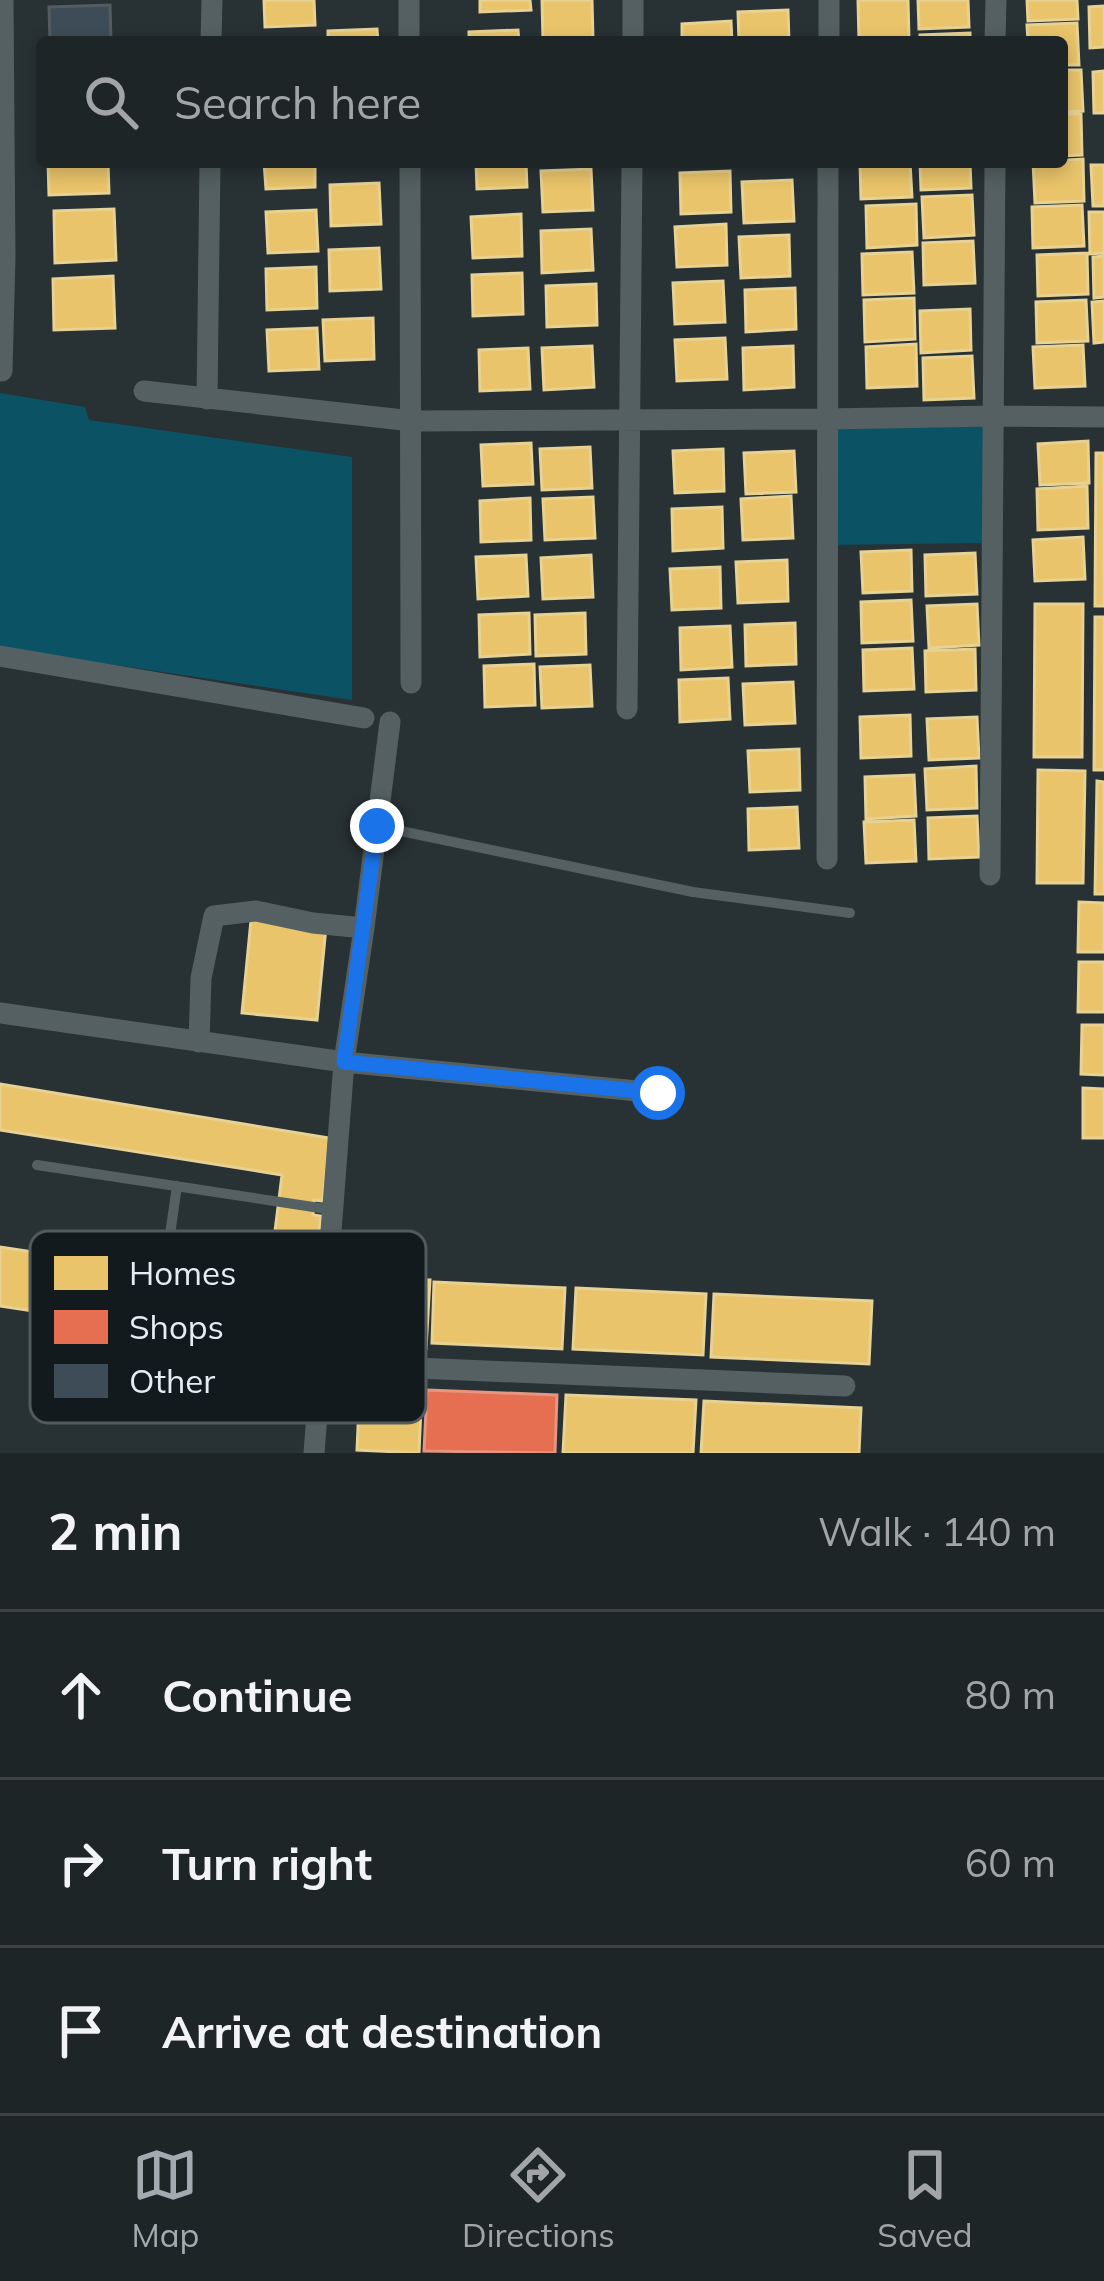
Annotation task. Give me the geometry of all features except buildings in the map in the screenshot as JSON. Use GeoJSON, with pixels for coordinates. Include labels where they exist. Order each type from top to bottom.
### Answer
{"type":"FeatureCollection","features":[{"type":"Feature","properties":{"kind":"street"},"geometry":{"type":"LineString","coordinates":[[2,370],[3,0]]}},
{"type":"Feature","properties":{"kind":"street"},"geometry":{"type":"LineString","coordinates":[[211,36],[212,0]]}},
{"type":"Feature","properties":{"kind":"street"},"geometry":{"type":"LineString","coordinates":[[409,0],[409,36]]}},
{"type":"Feature","properties":{"kind":"street"},"geometry":{"type":"LineString","coordinates":[[632,36],[633,0]]}},
{"type":"Feature","properties":{"kind":"street"},"geometry":{"type":"LineString","coordinates":[[829,0],[829,36]]}},
{"type":"Feature","properties":{"kind":"street"},"geometry":{"type":"LineString","coordinates":[[995,36],[996,0]]}},
{"type":"Feature","properties":{"kind":"street"},"geometry":{"type":"LineString","coordinates":[[207,398],[210,168]]}},
{"type":"Feature","properties":{"kind":"street"},"geometry":{"type":"LineString","coordinates":[[410,168],[411,682]]}},
{"type":"Feature","properties":{"kind":"street"},"geometry":{"type":"LineString","coordinates":[[627,709],[632,168]]}},
{"type":"Feature","properties":{"kind":"street"},"geometry":{"type":"LineString","coordinates":[[827,859],[828,168]]}},
{"type":"Feature","properties":{"kind":"street"},"geometry":{"type":"LineString","coordinates":[[990,875],[994,168]]}},
{"type":"Feature","properties":{"kind":"street"},"geometry":{"type":"LineString","coordinates":[[144,391],[412,421],[1104,417]]}},
{"type":"Feature","properties":{"kind":"street"},"geometry":{"type":"LineString","coordinates":[[0,656],[364,718]]}},
{"type":"Feature","properties":{"kind":"street"},"geometry":{"type":"LineString","coordinates":[[332,1231],[344,1062],[390,722]]}},
{"type":"Feature","properties":{"kind":"street"},"geometry":{"type":"LineString","coordinates":[[199,1042],[201,978],[214,916],[256,911],[364,928]]}},
{"type":"Feature","properties":{"kind":"street"},"geometry":{"type":"LineString","coordinates":[[0,1013],[344,1062],[658,1093]]}},
{"type":"Feature","properties":{"kind":"street"},"geometry":{"type":"LineString","coordinates":[[426,1368],[845,1386]]}},
{"type":"Feature","properties":{"kind":"street"},"geometry":{"type":"LineString","coordinates":[[314,1453],[317,1423]]}},
{"type":"Feature","properties":{"kind":"lane"},"geometry":{"type":"LineString","coordinates":[[377,826],[693,892],[850,913]]}},
{"type":"Feature","properties":{"kind":"lane"},"geometry":{"type":"LineString","coordinates":[[37,1166],[333,1210]]}},
{"type":"Feature","properties":{"kind":"lane"},"geometry":{"type":"LineString","coordinates":[[170,1231],[177,1186]]}},
{"type":"Feature","properties":{"kind":"shaded area"},"geometry":{"type":"Polygon","coordinates":[[[0,393],[85,407],[89,420],[352,457],[352,700],[0,648],[0,393]]]}},
{"type":"Feature","properties":{"kind":"shaded area"},"geometry":{"type":"Polygon","coordinates":[[[993,416],[992,543],[828,545],[828,419],[993,416]]]}},
{"type":"Feature","properties":{"kind":"route"},"geometry":{"type":"LineString","coordinates":[[377,826],[344,1062],[658,1093]]}}]}
